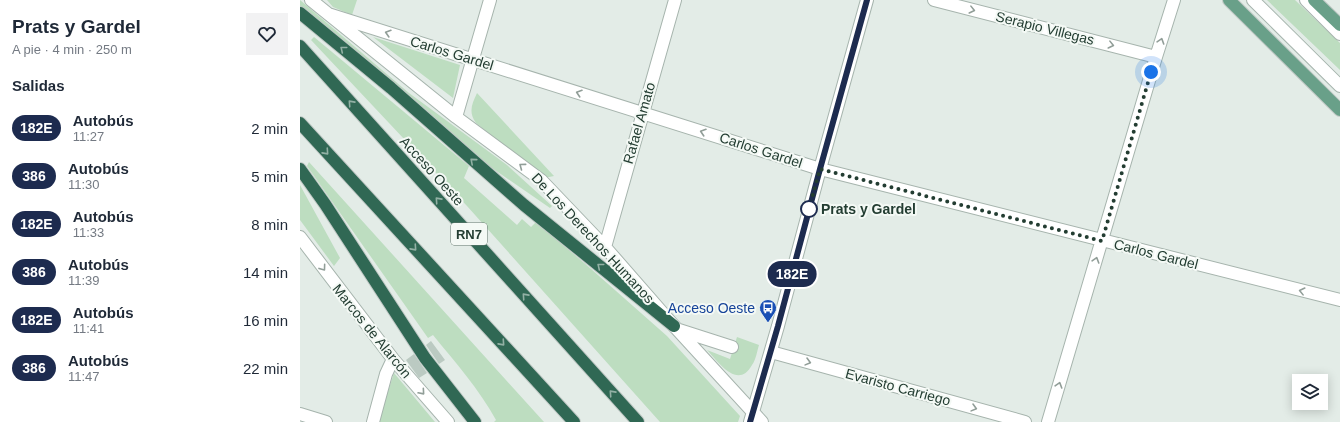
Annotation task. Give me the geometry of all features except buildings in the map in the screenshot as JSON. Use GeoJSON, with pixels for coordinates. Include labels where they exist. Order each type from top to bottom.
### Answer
{"type":"FeatureCollection","features":[{"type":"Feature","properties":{"kind":"highway"},"geometry":{"type":"LineString","coordinates":[[300,13],[391,88],[524,205],[676,328]]}},
{"type":"Feature","properties":{"kind":"highway","name":"Acceso Oeste"},"geometry":{"type":"LineString","coordinates":[[300,46],[638,422]]}},
{"type":"Feature","properties":{"kind":"highway"},"geometry":{"type":"LineString","coordinates":[[300,123],[574,422]]}},
{"type":"Feature","properties":{"kind":"highway"},"geometry":{"type":"LineString","coordinates":[[300,168],[425,358],[475,422]]}},
{"type":"Feature","properties":{"kind":"main road"},"geometry":{"type":"LineString","coordinates":[[1229,0],[1340,110]]}},
{"type":"Feature","properties":{"kind":"main road"},"geometry":{"type":"LineString","coordinates":[[1314,0],[1340,25]]}},
{"type":"Feature","properties":{"kind":"street","name":"De Los Derechos Humanos"},"geometry":{"type":"LineString","coordinates":[[311,0],[456,117],[541,180],[604,247],[752,417],[762,422]]}},
{"type":"Feature","properties":{"kind":"street"},"geometry":{"type":"LineString","coordinates":[[456,117],[490,0]]}},
{"type":"Feature","properties":{"kind":"street","name":"Rafael Amato"},"geometry":{"type":"LineString","coordinates":[[604,247],[675,0]]}},
{"type":"Feature","properties":{"kind":"street"},"geometry":{"type":"LineString","coordinates":[[752,417],[867,0]]}},
{"type":"Feature","properties":{"kind":"street","name":"Serapio Villegas"},"geometry":{"type":"LineString","coordinates":[[934,0],[1156,57]]}},
{"type":"Feature","properties":{"kind":"street"},"geometry":{"type":"LineString","coordinates":[[1048,422],[1174,0]]}},
{"type":"Feature","properties":{"kind":"street"},"geometry":{"type":"LineString","coordinates":[[1252,0],[1340,86]]}},
{"type":"Feature","properties":{"kind":"street"},"geometry":{"type":"LineString","coordinates":[[1306,0],[1340,34]]}},
{"type":"Feature","properties":{"kind":"street","name":"Carlos Gardel"},"geometry":{"type":"LineString","coordinates":[[328,14],[820,169],[1340,300]]}},
{"type":"Feature","properties":{"kind":"street","name":"Marcos de Alarcón"},"geometry":{"type":"LineString","coordinates":[[300,237],[393,359],[448,422]]}},
{"type":"Feature","properties":{"kind":"street"},"geometry":{"type":"LineString","coordinates":[[676,328],[732,346]]}},
{"type":"Feature","properties":{"kind":"street","name":"Evaristo Carriego"},"geometry":{"type":"LineString","coordinates":[[770,352],[1025,422]]}},
{"type":"Feature","properties":{"kind":"street"},"geometry":{"type":"LineString","coordinates":[[373,422],[386,374],[393,359]]}},
{"type":"Feature","properties":{"kind":"street"},"geometry":{"type":"LineString","coordinates":[[300,414],[326,422]]}},
{"type":"Feature","properties":{"kind":"green space"},"geometry":{"type":"Polygon","coordinates":[[[300,0],[409,93],[507,165],[552,206],[550,208],[479,159],[392,87],[300,6],[300,0]]]}},
{"type":"Feature","properties":{"kind":"green space"},"geometry":{"type":"Polygon","coordinates":[[[327,0],[357,0],[352,15],[333,7],[327,0]]]}},
{"type":"Feature","properties":{"kind":"green space"},"geometry":{"type":"Polygon","coordinates":[[[1267,0],[1295,0],[1340,43],[1340,70],[1267,0]]]}},
{"type":"Feature","properties":{"kind":"green space"},"geometry":{"type":"Polygon","coordinates":[[[314,37],[469,166],[464,178],[517,225],[522,219],[531,227],[536,222],[667,336],[740,416],[738,422],[660,422],[467,206],[311,40],[314,37]]]}},
{"type":"Feature","properties":{"kind":"green space"},"geometry":{"type":"Polygon","coordinates":[[[373,37],[460,65],[453,98],[373,37]]]}},
{"type":"Feature","properties":{"kind":"green space"},"geometry":{"type":"Polygon","coordinates":[[[477,93],[554,176],[544,178],[476,123],[471,112],[472,104],[477,93]]]}},
{"type":"Feature","properties":{"kind":"green space"},"geometry":{"type":"Polygon","coordinates":[[[309,162],[544,422],[494,422],[496,420],[482,397],[466,376],[433,335],[428,338],[307,166],[309,162]]]}},
{"type":"Feature","properties":{"kind":"green space"},"geometry":{"type":"Polygon","coordinates":[[[300,185],[340,258],[334,266],[300,220],[300,185]]]}},
{"type":"Feature","properties":{"kind":"green space"},"geometry":{"type":"Polygon","coordinates":[[[737,337],[759,345],[753,363],[747,372],[741,375],[735,375],[729,372],[707,350],[730,359],[737,337]]]}},
{"type":"Feature","properties":{"kind":"green space"},"geometry":{"type":"Polygon","coordinates":[[[394,373],[435,422],[378,422],[394,373]]]}},
{"type":"Feature","properties":{"kind":"bus line","name":"182E"},"geometry":{"type":"LineString","coordinates":[[750,422],[778,326],[867,0]]}},
{"type":"Feature","properties":{"kind":"place","name":"Prats y Gardel"},"geometry":{"type":"Point","coordinates":[809,209]}},
{"type":"Feature","properties":{"kind":"place","name":"Acceso Oeste"},"geometry":{"type":"Point","coordinates":[768,323]}},
{"type":"Feature","properties":{"kind":"route"},"geometry":{"type":"LineString","coordinates":[[809,209],[820,169],[1102,241],[1151,72]]}}]}
